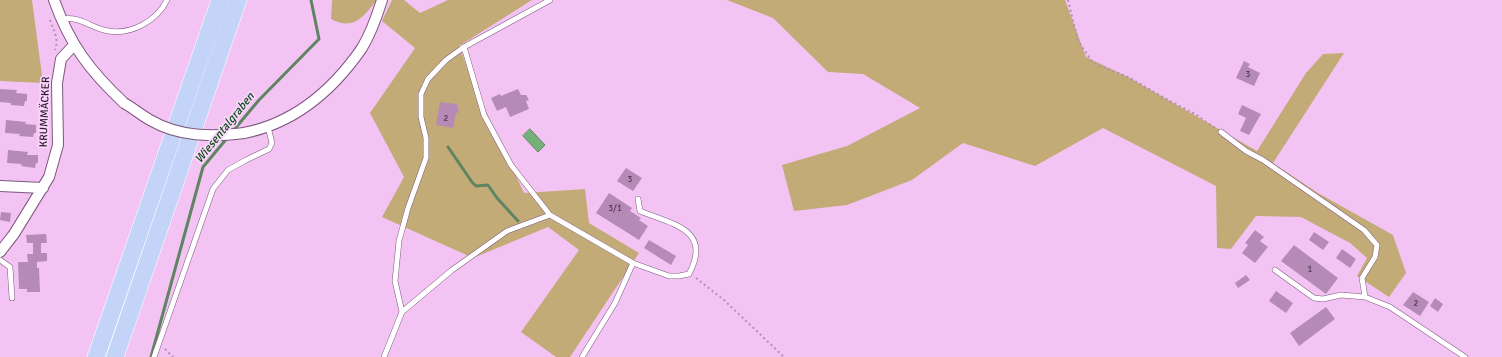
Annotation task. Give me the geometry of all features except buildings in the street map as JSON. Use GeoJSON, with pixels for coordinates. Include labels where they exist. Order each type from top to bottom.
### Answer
{"type":"FeatureCollection","features":[{"type":"Feature","properties":{"kind":"highway"},"geometry":{"type":"LineString","coordinates":[[96,357],[220,0]]}},
{"type":"Feature","properties":{"kind":"highway"},"geometry":{"type":"LineString","coordinates":[[115,357],[238,0]]}},
{"type":"Feature","properties":{"kind":"highway"},"geometry":{"type":"LineString","coordinates":[[86,357],[91,343],[105,331]]}},
{"type":"Feature","properties":{"kind":"street"},"geometry":{"type":"LineString","coordinates":[[54,0],[68,34],[83,59],[102,82],[124,103],[151,121],[185,133],[214,136],[244,133],[268,127],[288,118],[311,103],[327,90],[362,47],[373,26],[382,0]]}},
{"type":"Feature","properties":{"kind":"street","name":"KRUMMÄCKER"},"geometry":{"type":"LineString","coordinates":[[0,252],[14,234],[49,177],[58,145],[57,83],[61,59],[74,45]]}},
{"type":"Feature","properties":{"kind":"street"},"geometry":{"type":"LineString","coordinates":[[0,186],[43,188]]}},
{"type":"Feature","properties":{"kind":"lane"},"geometry":{"type":"LineString","coordinates":[[61,19],[71,18],[108,31],[131,29],[149,21],[156,15],[167,0]]}},
{"type":"Feature","properties":{"kind":"lane"},"geometry":{"type":"LineString","coordinates":[[402,312],[395,281],[399,241],[408,208],[426,158],[426,138],[421,117],[421,94],[428,79],[446,60],[464,46],[550,0]]}},
{"type":"Feature","properties":{"kind":"lane"},"geometry":{"type":"LineString","coordinates":[[464,46],[484,115],[511,165],[550,215],[633,263],[669,276],[689,274],[695,263],[696,251],[692,237],[681,227],[640,211],[638,199]]}},
{"type":"Feature","properties":{"kind":"lane"},"geometry":{"type":"LineString","coordinates":[[154,357],[160,344],[213,188],[228,170],[269,149],[272,143],[268,127]]}},
{"type":"Feature","properties":{"kind":"lane"},"geometry":{"type":"LineString","coordinates":[[1221,132],[1246,151],[1263,160],[1364,230],[1377,245],[1375,257],[1362,278],[1365,297]]}},
{"type":"Feature","properties":{"kind":"lane"},"geometry":{"type":"LineString","coordinates":[[384,357],[402,312],[452,270],[507,231],[550,215]]}},
{"type":"Feature","properties":{"kind":"lane"},"geometry":{"type":"LineString","coordinates":[[0,260],[10,267],[12,298]]}},
{"type":"Feature","properties":{"kind":"lane"},"geometry":{"type":"LineString","coordinates":[[582,357],[615,303],[633,263]]}},
{"type":"Feature","properties":{"kind":"lane"},"geometry":{"type":"LineString","coordinates":[[1275,270],[1314,298],[1323,299],[1342,295],[1365,297],[1390,307],[1465,357]]}},
{"type":"Feature","properties":{"kind":"path"},"geometry":{"type":"LineString","coordinates":[[1068,0],[1078,41],[1093,63],[1128,77],[1195,114],[1221,132]]}},
{"type":"Feature","properties":{"kind":"path"},"geometry":{"type":"LineString","coordinates":[[689,274],[724,300],[784,357]]}},
{"type":"Feature","properties":{"kind":"path"},"geometry":{"type":"LineString","coordinates":[[160,344],[173,357]]}},
{"type":"Feature","properties":{"kind":"shaded area"},"geometry":{"type":"Polygon","coordinates":[[[0,0],[32,0],[43,83],[0,81],[0,0]]]}},
{"type":"Feature","properties":{"kind":"shaded area"},"geometry":{"type":"Polygon","coordinates":[[[332,0],[377,0],[362,17],[352,23],[346,23],[331,19],[332,0]]]}},
{"type":"Feature","properties":{"kind":"shaded area"},"geometry":{"type":"Polygon","coordinates":[[[392,0],[404,0],[420,13],[448,0],[532,0],[459,46],[473,83],[524,193],[585,189],[589,223],[639,253],[570,357],[556,357],[521,332],[579,250],[548,227],[473,258],[382,217],[404,177],[370,113],[415,48],[382,21],[392,0]]]}},
{"type":"Feature","properties":{"kind":"shaded area"},"geometry":{"type":"Polygon","coordinates":[[[727,0],[1065,0],[1086,57],[1128,77],[1257,151],[1306,73],[1323,54],[1344,53],[1273,163],[1318,193],[1393,235],[1406,273],[1389,297],[1357,276],[1367,258],[1350,243],[1301,217],[1256,216],[1231,249],[1217,248],[1216,186],[1103,128],[1035,166],[963,143],[912,180],[847,205],[794,211],[782,165],[847,146],[920,108],[863,74],[828,72],[773,18],[727,0]]]}},
{"type":"Feature","properties":{"kind":"shaded area"},"geometry":{"type":"Polygon","coordinates":[[[530,129],[545,145],[538,152],[523,136],[530,129]]]}},
{"type":"Feature","properties":{"kind":"waterway","name":"Wiesentalgraben"},"geometry":{"type":"LineString","coordinates":[[233,131],[259,100],[319,39],[311,0]]}},
{"type":"Feature","properties":{"kind":"waterway","name":"Wiesentalgraben"},"geometry":{"type":"LineString","coordinates":[[151,357],[203,167],[228,137]]}},
{"type":"Feature","properties":{"kind":"waterway"},"geometry":{"type":"LineString","coordinates":[[448,147],[472,182],[476,186],[488,185],[497,198],[518,221]]}}]}
